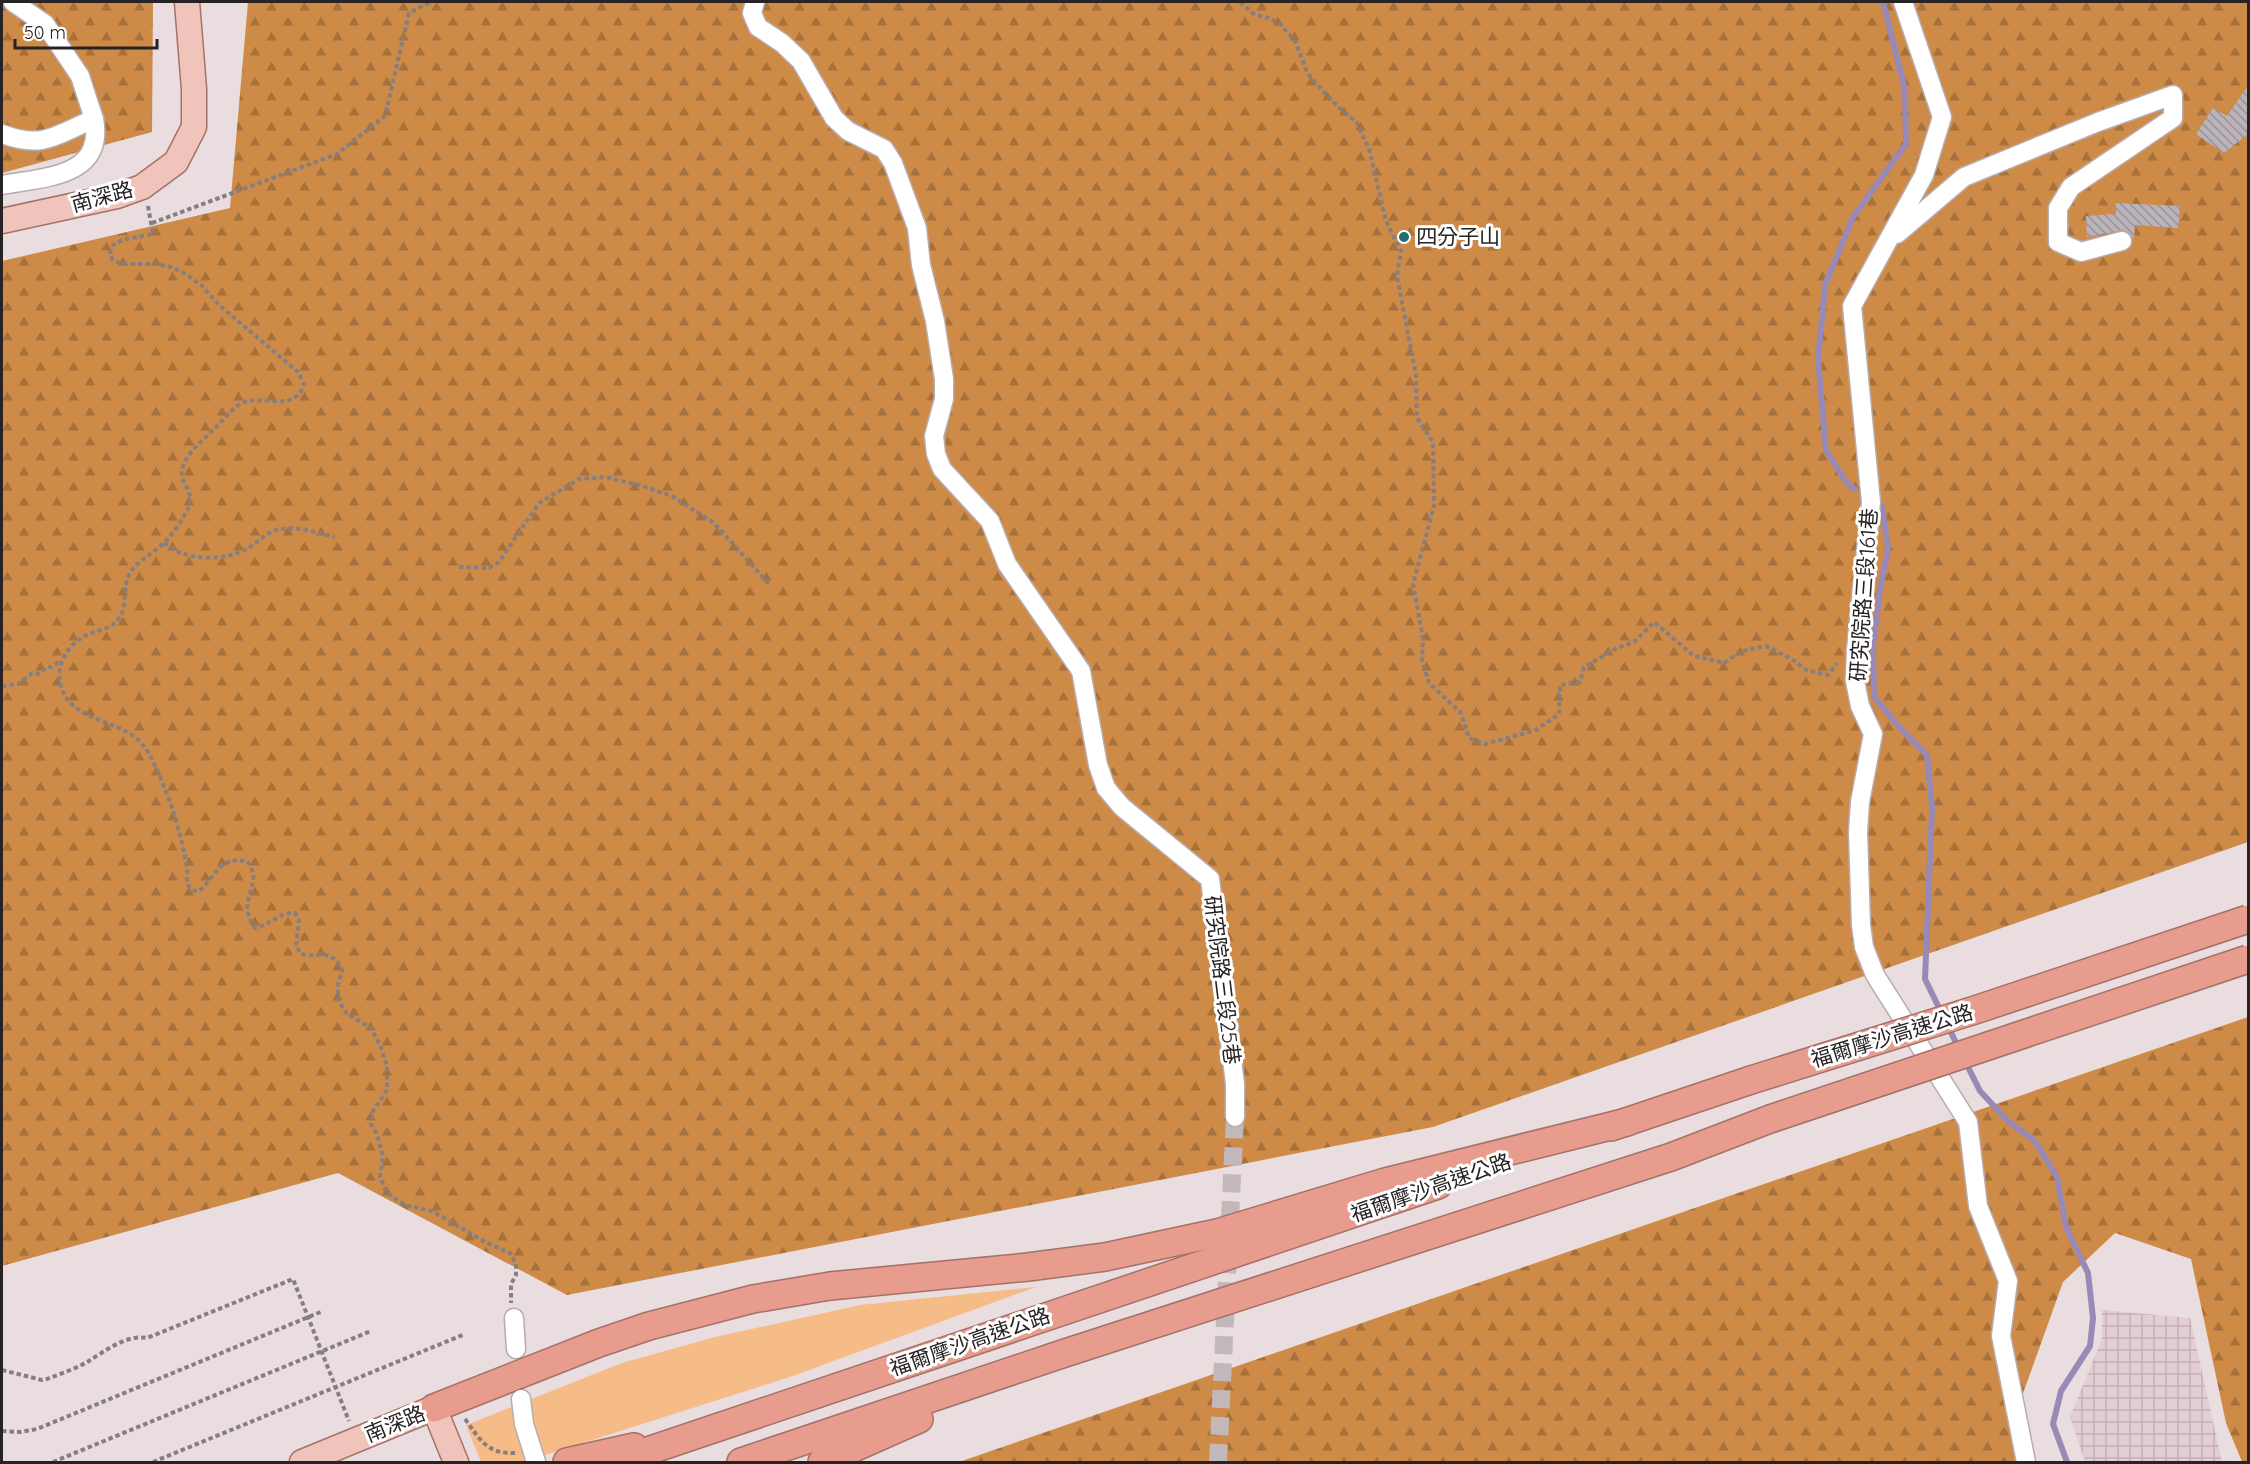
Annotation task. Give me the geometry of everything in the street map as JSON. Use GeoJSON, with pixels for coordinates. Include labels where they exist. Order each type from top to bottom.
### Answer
{"type":"FeatureCollection","features":[{"type":"Feature","properties":{"kind":"highway","name":"福爾摩沙高速公路"},"geometry":{"type":"LineString","coordinates":[[615,1462],[1751,1080],[1975,1010],[2248,919]]}},
{"type":"Feature","properties":{"kind":"highway","name":"福爾摩沙高速公路"},"geometry":{"type":"LineString","coordinates":[[741,1462],[1062,1354],[1660,1161],[1770,1119],[2248,959]]}},
{"type":"Feature","properties":{"kind":"highway"},"geometry":{"type":"LineString","coordinates":[[434,1408],[609,1339],[649,1326],[753,1299],[830,1286],[1106,1257],[1217,1233],[1385,1182],[1627,1122]]}},
{"type":"Feature","properties":{"kind":"highway"},"geometry":{"type":"LineString","coordinates":[[822,1462],[1062,1354]]}},
{"type":"Feature","properties":{"kind":"highway"},"geometry":{"type":"LineString","coordinates":[[567,1462],[685,1438]]}},
{"type":"Feature","properties":{"kind":"main road","name":"南深路"},"geometry":{"type":"LineString","coordinates":[[2,221],[117,196],[142,187],[176,162],[194,127],[194,89],[187,2]]}},
{"type":"Feature","properties":{"kind":"main road","name":"南深路"},"geometry":{"type":"LineString","coordinates":[[302,1462],[434,1408],[456,1462]]}},
{"type":"Feature","properties":{"kind":"lane"},"geometry":{"type":"LineString","coordinates":[[2,185],[70,171],[84,163],[93,149],[97,132],[80,76],[45,24],[13,2]]}},
{"type":"Feature","properties":{"kind":"lane","name":"研究院路三段25巷"},"geometry":{"type":"LineString","coordinates":[[755,2],[752,13],[758,27],[782,43],[801,61],[834,118],[848,131],[884,149],[893,163],[917,228],[921,265],[935,321],[944,379],[944,399],[934,436],[936,454],[942,469],[990,521],[1007,564],[1081,671],[1098,765],[1106,788],[1122,807],[1210,879],[1235,1084],[1235,1117]]}},
{"type":"Feature","properties":{"kind":"lane","name":"研究院路三段161巷"},"geometry":{"type":"LineString","coordinates":[[1903,2],[1942,117],[1924,175],[1852,306],[1871,502],[1855,681],[1860,706],[1873,734],[1860,802],[1858,832],[1861,925],[1864,947],[1875,975],[1968,1122],[1978,1206],[2008,1281],[2001,1336],[2026,1462]]}},
{"type":"Feature","properties":{"kind":"lane"},"geometry":{"type":"LineString","coordinates":[[1887,243],[1964,177],[2098,122],[2173,95],[2174,118],[2071,187],[2058,208],[2058,242],[2081,252],[2122,241]]}},
{"type":"Feature","properties":{"kind":"lane"},"geometry":{"type":"LineString","coordinates":[[2,134],[32,141],[53,139],[94,119]]}},
{"type":"Feature","properties":{"kind":"lane"},"geometry":{"type":"LineString","coordinates":[[514,1318],[516,1349]]}},
{"type":"Feature","properties":{"kind":"lane"},"geometry":{"type":"LineString","coordinates":[[521,1399],[524,1424],[534,1458]]}},
{"type":"Feature","properties":{"kind":"path"},"geometry":{"type":"LineString","coordinates":[[152,223],[338,154],[385,116],[409,13],[431,2]]}},
{"type":"Feature","properties":{"kind":"path"},"geometry":{"type":"LineString","coordinates":[[1240,2],[1255,15],[1269,18],[1281,25],[1295,41],[1308,74],[1333,102],[1357,123],[1369,149],[1386,221],[1401,251],[1397,276],[1416,376],[1417,418],[1433,442],[1434,506],[1413,584],[1423,639],[1422,660],[1429,683],[1461,713],[1469,738],[1485,744],[1536,730],[1559,714],[1560,685],[1580,682],[1584,667],[1617,648],[1634,642],[1654,622],[1694,656],[1724,663],[1742,651],[1766,646],[1796,661],[1806,670],[1828,675],[1843,655],[1856,650]]}},
{"type":"Feature","properties":{"kind":"path"},"geometry":{"type":"LineString","coordinates":[[142,187],[153,234],[122,240],[113,245],[110,253],[112,259],[122,264],[157,264],[186,274],[298,372],[304,384],[301,393],[292,399],[240,403],[192,451],[181,470],[182,479],[190,494],[190,504],[164,543],[139,561],[129,574],[124,587],[124,607],[120,618],[113,625],[84,636],[69,648],[62,660],[59,674],[61,688],[66,698],[75,707],[136,738],[150,754],[171,802],[187,868],[188,886],[192,890],[199,891],[223,863],[247,861],[253,869],[253,883],[246,907],[248,918],[255,928],[264,926],[286,912],[295,913],[299,920],[296,946],[301,954],[328,954],[337,959],[342,970],[338,986],[338,1000],[347,1014],[371,1028],[387,1066],[387,1090],[373,1111],[371,1124],[377,1135],[383,1157],[380,1176],[386,1192],[404,1205],[432,1211],[485,1242],[510,1253],[516,1264],[516,1275],[511,1284],[510,1294],[514,1318]]}},
{"type":"Feature","properties":{"kind":"path"},"geometry":{"type":"LineString","coordinates":[[459,567],[489,568],[499,562],[539,503],[579,479],[605,477],[672,496],[714,523],[768,584]]}},
{"type":"Feature","properties":{"kind":"path"},"geometry":{"type":"LineString","coordinates":[[164,543],[182,554],[221,557],[238,554],[266,534],[280,529],[295,528],[335,537]]}},
{"type":"Feature","properties":{"kind":"path"},"geometry":{"type":"LineString","coordinates":[[2,686],[18,684],[32,673],[38,674],[46,667],[52,668],[62,660]]}},
{"type":"Feature","properties":{"kind":"path"},"geometry":{"type":"LineString","coordinates":[[2,1370],[42,1380],[47,1379],[87,1362],[105,1349],[140,1337],[147,1338],[293,1278],[356,1440]]}},
{"type":"Feature","properties":{"kind":"path"},"geometry":{"type":"LineString","coordinates":[[2,1431],[20,1432],[37,1429],[323,1311]]}},
{"type":"Feature","properties":{"kind":"path"},"geometry":{"type":"LineString","coordinates":[[53,1462],[371,1331]]}},
{"type":"Feature","properties":{"kind":"path"},"geometry":{"type":"LineString","coordinates":[[153,1462],[465,1334]]}},
{"type":"Feature","properties":{"kind":"path"},"geometry":{"type":"LineString","coordinates":[[434,1408],[464,1417],[486,1447],[507,1454],[534,1458]]}},
{"type":"Feature","properties":{"kind":"shaded area"},"geometry":{"type":"Polygon","coordinates":[[[1036,1287],[790,1377],[523,1462],[481,1462],[466,1425],[622,1363],[715,1337],[860,1305],[1036,1287]]]}},
{"type":"Feature","properties":{"kind":"shaded area"},"geometry":{"type":"Polygon","coordinates":[[[2102,1310],[2190,1318],[2222,1462],[2085,1462],[2070,1417],[2102,1339],[2102,1310]]]}},
{"type":"Feature","properties":{"kind":"green space"},"geometry":{"type":"Polygon","coordinates":[[[2,2],[153,2],[152,132],[2,173],[2,2]]]}},
{"type":"Feature","properties":{"kind":"green space"},"geometry":{"type":"Polygon","coordinates":[[[248,2],[2248,2],[2248,842],[1433,1127],[567,1295],[338,1173],[2,1266],[2,261],[230,208],[248,2]]]}},
{"type":"Feature","properties":{"kind":"green space"},"geometry":{"type":"Polygon","coordinates":[[[2248,1017],[2248,1462],[2242,1462],[2226,1423],[2191,1259],[2115,1233],[2063,1282],[2016,1413],[2026,1462],[959,1462],[2248,1017]]]}},
{"type":"Feature","properties":{"kind":"building"},"geometry":{"type":"Polygon","coordinates":[[[2248,86],[2248,134],[2224,153],[2196,134],[2213,108],[2227,116],[2248,86]]]}},
{"type":"Feature","properties":{"kind":"building"},"geometry":{"type":"Polygon","coordinates":[[[2116,203],[2180,206],[2178,228],[2135,225],[2134,239],[2124,230],[2087,237],[2086,216],[2116,214],[2116,203]]]}},
{"type":"Feature","properties":{"kind":"waterway"},"geometry":{"type":"LineString","coordinates":[[1855,489],[1846,482],[1826,450],[1818,360],[1825,285],[1853,217],[1906,144],[1905,89],[1883,2]]}},
{"type":"Feature","properties":{"kind":"waterway"},"geometry":{"type":"LineString","coordinates":[[1882,507],[1888,549],[1880,589],[1873,647],[1874,697],[1927,755],[1932,808],[1925,979],[1942,1014]]}},
{"type":"Feature","properties":{"kind":"waterway"},"geometry":{"type":"LineString","coordinates":[[1948,1026],[1959,1049]]}},
{"type":"Feature","properties":{"kind":"waterway"},"geometry":{"type":"LineString","coordinates":[[1965,1061],[1980,1091],[2008,1121],[2035,1141],[2057,1177],[2066,1227],[2088,1273],[2093,1318],[2090,1346],[2061,1391],[2053,1424],[2067,1462]]}},
{"type":"Feature","properties":{"kind":"tunnel"},"geometry":{"type":"LineString","coordinates":[[1218,1462],[1235,1117]]}},
{"type":"Feature","properties":{"kind":"place","name":"四分子山"},"geometry":{"type":"Point","coordinates":[1404,237]}}]}
